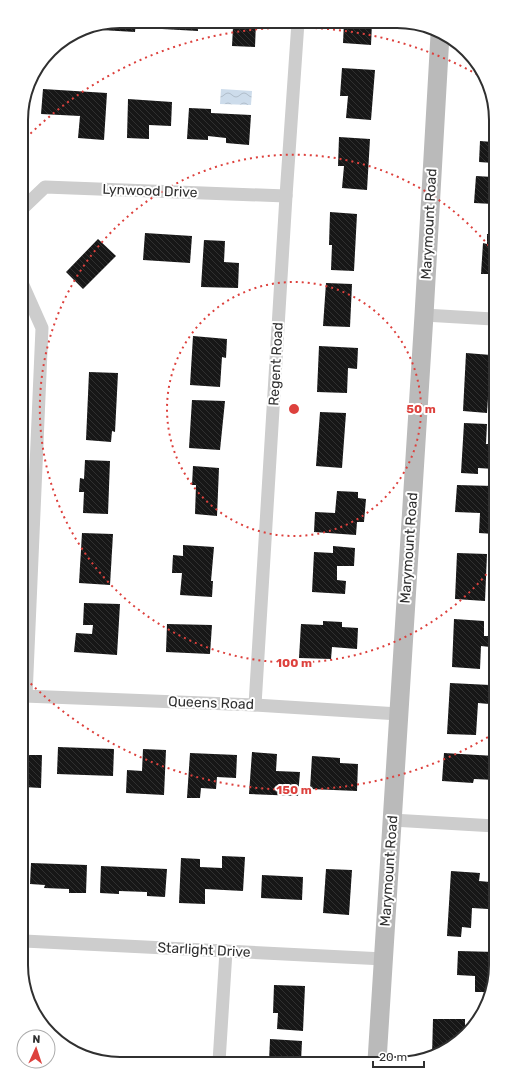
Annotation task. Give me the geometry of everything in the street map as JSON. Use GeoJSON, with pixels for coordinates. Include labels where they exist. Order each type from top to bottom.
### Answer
{"type":"FeatureCollection","features":[{"type":"Feature","properties":{"kind":"street","name":"Regent Road"},"geometry":{"type":"LineString","coordinates":[[255,705],[298,28]]}},
{"type":"Feature","properties":{"kind":"street","name":"Marymount Road"},"geometry":{"type":"LineString","coordinates":[[377,1057],[424,316],[440,39]]}},
{"type":"Feature","properties":{"kind":"street","name":"Lynwood Drive"},"geometry":{"type":"LineString","coordinates":[[28,203],[45,187],[286,196]]}},
{"type":"Feature","properties":{"kind":"street"},"geometry":{"type":"LineString","coordinates":[[28,296],[42,328],[28,631]]}},
{"type":"Feature","properties":{"kind":"street"},"geometry":{"type":"LineString","coordinates":[[424,316],[489,319]]}},
{"type":"Feature","properties":{"kind":"street","name":"Queens Road"},"geometry":{"type":"LineString","coordinates":[[28,696],[255,705],[399,714]]}},
{"type":"Feature","properties":{"kind":"street"},"geometry":{"type":"LineString","coordinates":[[392,820],[489,826]]}},
{"type":"Feature","properties":{"kind":"street","name":"Starlight Drive"},"geometry":{"type":"LineString","coordinates":[[28,941],[384,959]]}},
{"type":"Feature","properties":{"kind":"street"},"geometry":{"type":"LineString","coordinates":[[219,1057],[226,951]]}},
{"type":"Feature","properties":{"kind":"water"},"geometry":{"type":"Polygon","coordinates":[[[221,89],[252,91],[251,105],[220,104],[221,89]]]}},
{"type":"Feature","properties":{"kind":"building"},"geometry":{"type":"Polygon","coordinates":[[[114,28],[135,28],[135,32],[102,30],[114,28]]]}},
{"type":"Feature","properties":{"kind":"building"},"geometry":{"type":"Polygon","coordinates":[[[198,28],[198,31],[162,29],[198,28]]]}},
{"type":"Feature","properties":{"kind":"building"},"geometry":{"type":"Polygon","coordinates":[[[233,28],[256,28],[255,47],[232,46],[233,28]]]}},
{"type":"Feature","properties":{"kind":"building"},"geometry":{"type":"Polygon","coordinates":[[[344,28],[372,28],[371,45],[343,43],[344,28]]]}},
{"type":"Feature","properties":{"kind":"building"},"geometry":{"type":"Polygon","coordinates":[[[342,68],[375,70],[371,120],[346,118],[348,96],[340,96],[342,68]]]}},
{"type":"Feature","properties":{"kind":"building"},"geometry":{"type":"Polygon","coordinates":[[[43,89],[107,93],[104,140],[78,138],[80,116],[41,114],[43,89]]]}},
{"type":"Feature","properties":{"kind":"building"},"geometry":{"type":"Polygon","coordinates":[[[128,99],[172,102],[171,126],[149,125],[149,139],[127,138],[128,99]]]}},
{"type":"Feature","properties":{"kind":"building"},"geometry":{"type":"Polygon","coordinates":[[[189,108],[211,109],[211,113],[251,115],[249,145],[226,143],[226,138],[208,136],[208,140],[187,139],[189,108]]]}},
{"type":"Feature","properties":{"kind":"building"},"geometry":{"type":"Polygon","coordinates":[[[339,137],[370,139],[367,190],[342,188],[344,166],[338,166],[339,137]]]}},
{"type":"Feature","properties":{"kind":"building"},"geometry":{"type":"Polygon","coordinates":[[[480,141],[489,142],[489,163],[479,162],[480,141]]]}},
{"type":"Feature","properties":{"kind":"building"},"geometry":{"type":"Polygon","coordinates":[[[476,176],[489,177],[489,204],[474,203],[476,176]]]}},
{"type":"Feature","properties":{"kind":"building"},"geometry":{"type":"Polygon","coordinates":[[[330,212],[357,214],[354,271],[331,270],[332,245],[329,245],[330,212]]]}},
{"type":"Feature","properties":{"kind":"building"},"geometry":{"type":"Polygon","coordinates":[[[145,233],[192,236],[190,263],[143,260],[145,233]]]}},
{"type":"Feature","properties":{"kind":"building"},"geometry":{"type":"Polygon","coordinates":[[[487,234],[489,234],[489,274],[481,274],[483,243],[487,244],[487,234]]]}},
{"type":"Feature","properties":{"kind":"building"},"geometry":{"type":"Polygon","coordinates":[[[98,239],[116,256],[83,289],[66,272],[98,239]]]}},
{"type":"Feature","properties":{"kind":"building"},"geometry":{"type":"Polygon","coordinates":[[[204,240],[225,241],[224,262],[239,263],[238,288],[201,287],[204,240]]]}},
{"type":"Feature","properties":{"kind":"building"},"geometry":{"type":"Polygon","coordinates":[[[326,283],[352,284],[350,327],[323,326],[326,283]]]}},
{"type":"Feature","properties":{"kind":"building"},"geometry":{"type":"Polygon","coordinates":[[[193,336],[227,339],[226,358],[222,357],[220,387],[190,385],[193,336]]]}},
{"type":"Feature","properties":{"kind":"building"},"geometry":{"type":"Polygon","coordinates":[[[319,346],[358,348],[357,369],[348,368],[347,393],[317,392],[319,346]]]}},
{"type":"Feature","properties":{"kind":"building"},"geometry":{"type":"Polygon","coordinates":[[[466,353],[489,355],[487,413],[463,411],[466,353]]]}},
{"type":"Feature","properties":{"kind":"building"},"geometry":{"type":"Polygon","coordinates":[[[89,372],[118,373],[115,432],[112,431],[111,442],[86,440],[89,372]]]}},
{"type":"Feature","properties":{"kind":"building"},"geometry":{"type":"Polygon","coordinates":[[[192,400],[225,401],[220,450],[189,448],[192,400]]]}},
{"type":"Feature","properties":{"kind":"building"},"geometry":{"type":"Polygon","coordinates":[[[320,412],[346,413],[342,468],[316,466],[320,412]]]}},
{"type":"Feature","properties":{"kind":"building"},"geometry":{"type":"Polygon","coordinates":[[[464,423],[487,424],[486,444],[489,444],[489,469],[478,468],[478,474],[461,473],[464,423]]]}},
{"type":"Feature","properties":{"kind":"building"},"geometry":{"type":"Polygon","coordinates":[[[85,460],[110,461],[108,514],[83,513],[84,492],[79,492],[80,478],[84,479],[85,460]]]}},
{"type":"Feature","properties":{"kind":"building"},"geometry":{"type":"Polygon","coordinates":[[[193,466],[219,468],[217,516],[195,514],[196,485],[192,485],[193,466]]]}},
{"type":"Feature","properties":{"kind":"building"},"geometry":{"type":"Polygon","coordinates":[[[457,485],[489,486],[489,534],[479,533],[480,513],[455,512],[457,485]]]}},
{"type":"Feature","properties":{"kind":"building"},"geometry":{"type":"Polygon","coordinates":[[[337,491],[358,492],[358,498],[366,499],[364,522],[357,522],[356,535],[314,532],[315,512],[335,513],[337,491]]]}},
{"type":"Feature","properties":{"kind":"building"},"geometry":{"type":"Polygon","coordinates":[[[82,533],[113,534],[110,585],[79,583],[82,533]]]}},
{"type":"Feature","properties":{"kind":"building"},"geometry":{"type":"Polygon","coordinates":[[[183,545],[214,547],[211,581],[213,581],[212,597],[180,595],[182,573],[172,573],[173,555],[183,556],[183,545]]]}},
{"type":"Feature","properties":{"kind":"building"},"geometry":{"type":"Polygon","coordinates":[[[333,546],[355,548],[354,566],[337,566],[337,580],[346,581],[345,594],[312,592],[314,552],[333,553],[333,546]]]}},
{"type":"Feature","properties":{"kind":"building"},"geometry":{"type":"Polygon","coordinates":[[[457,553],[487,554],[485,601],[455,599],[457,553]]]}},
{"type":"Feature","properties":{"kind":"building"},"geometry":{"type":"Polygon","coordinates":[[[84,603],[120,604],[117,655],[74,652],[76,633],[92,634],[93,625],[83,625],[84,603]]]}},
{"type":"Feature","properties":{"kind":"building"},"geometry":{"type":"Polygon","coordinates":[[[454,619],[484,621],[484,636],[489,636],[489,647],[481,646],[480,669],[452,667],[454,619]]]}},
{"type":"Feature","properties":{"kind":"building"},"geometry":{"type":"Polygon","coordinates":[[[323,621],[342,622],[342,627],[358,628],[357,649],[332,647],[331,659],[299,658],[301,624],[323,625],[323,621]]]}},
{"type":"Feature","properties":{"kind":"building"},"geometry":{"type":"Polygon","coordinates":[[[167,624],[212,625],[210,654],[166,652],[167,624]]]}},
{"type":"Feature","properties":{"kind":"building"},"geometry":{"type":"Polygon","coordinates":[[[450,683],[489,685],[489,704],[478,703],[476,735],[447,734],[450,683]]]}},
{"type":"Feature","properties":{"kind":"building"},"geometry":{"type":"Polygon","coordinates":[[[58,747],[114,749],[113,776],[57,774],[58,747]]]}},
{"type":"Feature","properties":{"kind":"building"},"geometry":{"type":"Polygon","coordinates":[[[143,749],[166,750],[164,795],[126,793],[127,770],[142,771],[143,749]]]}},
{"type":"Feature","properties":{"kind":"building"},"geometry":{"type":"Polygon","coordinates":[[[252,752],[277,754],[276,771],[300,772],[298,796],[249,794],[252,752]]]}},
{"type":"Feature","properties":{"kind":"building"},"geometry":{"type":"Polygon","coordinates":[[[190,753],[237,755],[236,778],[217,777],[216,789],[201,788],[200,798],[187,798],[190,753]]]}},
{"type":"Feature","properties":{"kind":"building"},"geometry":{"type":"Polygon","coordinates":[[[444,753],[489,756],[489,780],[474,779],[473,783],[442,781],[444,753]]]}},
{"type":"Feature","properties":{"kind":"building"},"geometry":{"type":"Polygon","coordinates":[[[28,755],[42,755],[41,788],[28,787],[28,755]]]}},
{"type":"Feature","properties":{"kind":"building"},"geometry":{"type":"Polygon","coordinates":[[[312,756],[340,758],[340,763],[358,764],[357,791],[310,789],[312,756]]]}},
{"type":"Feature","properties":{"kind":"building"},"geometry":{"type":"Polygon","coordinates":[[[222,856],[245,857],[243,891],[205,889],[205,904],[179,903],[181,858],[200,859],[200,867],[222,868],[222,856]]]}},
{"type":"Feature","properties":{"kind":"building"},"geometry":{"type":"Polygon","coordinates":[[[31,863],[87,865],[86,893],[69,893],[69,889],[44,888],[45,885],[30,884],[31,863]]]}},
{"type":"Feature","properties":{"kind":"building"},"geometry":{"type":"Polygon","coordinates":[[[101,866],[167,869],[165,897],[147,896],[147,892],[119,891],[119,894],[100,893],[101,866]]]}},
{"type":"Feature","properties":{"kind":"building"},"geometry":{"type":"Polygon","coordinates":[[[326,869],[352,870],[349,915],[323,913],[326,869]]]}},
{"type":"Feature","properties":{"kind":"building"},"geometry":{"type":"Polygon","coordinates":[[[451,871],[480,873],[479,881],[489,882],[488,909],[472,908],[471,928],[462,927],[461,937],[447,936],[451,871]]]}},
{"type":"Feature","properties":{"kind":"building"},"geometry":{"type":"Polygon","coordinates":[[[262,875],[303,877],[302,900],[261,898],[262,875]]]}},
{"type":"Feature","properties":{"kind":"building"},"geometry":{"type":"Polygon","coordinates":[[[458,951],[489,952],[489,971],[485,992],[475,992],[475,976],[457,975],[458,951]]]}},
{"type":"Feature","properties":{"kind":"building"},"geometry":{"type":"Polygon","coordinates":[[[274,985],[305,986],[303,1031],[277,1029],[278,1013],[273,1013],[274,985]]]}},
{"type":"Feature","properties":{"kind":"building"},"geometry":{"type":"Polygon","coordinates":[[[433,1019],[465,1019],[465,1027],[462,1030],[443,1045],[432,1050],[433,1019]]]}},
{"type":"Feature","properties":{"kind":"building"},"geometry":{"type":"Polygon","coordinates":[[[270,1039],[302,1041],[301,1057],[269,1057],[270,1039]]]}}]}
